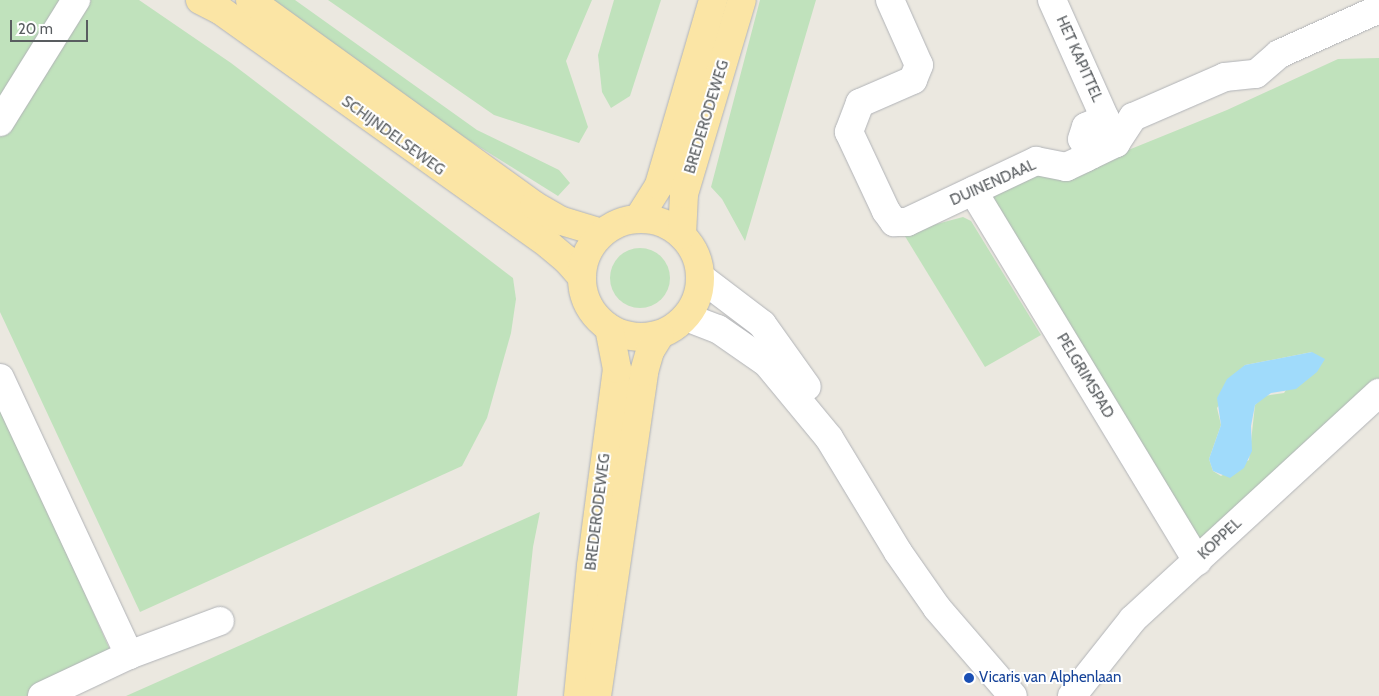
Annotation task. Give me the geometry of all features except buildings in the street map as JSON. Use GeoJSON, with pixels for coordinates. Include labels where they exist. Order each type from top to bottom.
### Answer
{"type":"FeatureCollection","features":[{"type":"Feature","properties":{"kind":"main road","name":"SCHIJNDELSEWEG"},"geometry":{"type":"LineString","coordinates":[[200,0],[220,10],[548,245],[582,277]]}},
{"type":"Feature","properties":{"kind":"main road","name":"SCHIJNDELSEWEG"},"geometry":{"type":"LineString","coordinates":[[250,0],[534,205],[562,221],[602,233]]}},
{"type":"Feature","properties":{"kind":"main road","name":"BREDERODEWEG"},"geometry":{"type":"LineString","coordinates":[[638,219],[660,185],[713,0]]}},
{"type":"Feature","properties":{"kind":"main road","name":"BREDERODEWEG"},"geometry":{"type":"LineString","coordinates":[[682,235],[684,194],[742,0]]}},
{"type":"Feature","properties":{"kind":"main road"},"geometry":{"type":"LineString","coordinates":[[638,219],[662,222],[682,235],[698,260],[700,277],[698,297],[686,317],[660,335],[643,338],[610,328],[586,301],[582,277],[587,253],[602,233],[619,223],[638,219]]}},
{"type":"Feature","properties":{"kind":"main road","name":"BREDERODEWEG"},"geometry":{"type":"LineString","coordinates":[[578,696],[591,566],[617,369],[610,328]]}},
{"type":"Feature","properties":{"kind":"main road","name":"BREDERODEWEG"},"geometry":{"type":"LineString","coordinates":[[597,696],[644,372],[650,351],[660,335]]}},
{"type":"Feature","properties":{"kind":"street"},"geometry":{"type":"LineString","coordinates":[[0,122],[76,0]]}},
{"type":"Feature","properties":{"kind":"street","name":"DUINENDAAL"},"geometry":{"type":"LineString","coordinates":[[890,0],[919,65],[913,80],[860,103],[850,132],[894,222],[907,222],[1036,160],[1066,167],[1116,143]]}},
{"type":"Feature","properties":{"kind":"street","name":"HET KAPITTEL"},"geometry":{"type":"LineString","coordinates":[[1052,0],[1116,143]]}},
{"type":"Feature","properties":{"kind":"street"},"geometry":{"type":"LineString","coordinates":[[1116,143],[1133,117],[1225,77],[1256,74],[1279,54],[1379,9]]}},
{"type":"Feature","properties":{"kind":"street","name":"HET KAPITTEL"},"geometry":{"type":"LineString","coordinates":[[1091,155],[1082,139],[1086,126],[1105,118]]}},
{"type":"Feature","properties":{"kind":"street","name":"PELGRIMSPAD"},"geometry":{"type":"LineString","coordinates":[[973,191],[1197,561]]}},
{"type":"Feature","properties":{"kind":"street"},"geometry":{"type":"LineString","coordinates":[[700,277],[772,335],[822,409],[829,438]]}},
{"type":"Feature","properties":{"kind":"street"},"geometry":{"type":"LineString","coordinates":[[686,317],[718,329],[768,363],[829,438],[898,552],[937,608],[1013,696]]}},
{"type":"Feature","properties":{"kind":"street"},"geometry":{"type":"LineString","coordinates":[[1,381],[129,655]]}},
{"type":"Feature","properties":{"kind":"street","name":"KOPPEL"},"geometry":{"type":"LineString","coordinates":[[1072,696],[1133,619],[1379,393]]}},
{"type":"Feature","properties":{"kind":"street"},"geometry":{"type":"LineString","coordinates":[[42,696],[129,655],[220,621]]}},
{"type":"Feature","properties":{"kind":"green space"},"geometry":{"type":"Polygon","coordinates":[[[0,0],[139,0],[231,63],[513,278],[516,299],[511,333],[487,418],[462,466],[140,612],[0,312],[0,0]]]}},
{"type":"Feature","properties":{"kind":"green space"},"geometry":{"type":"Polygon","coordinates":[[[266,0],[295,0],[477,130],[559,170],[570,183],[558,196],[430,116],[266,0]]]}},
{"type":"Feature","properties":{"kind":"green space"},"geometry":{"type":"Polygon","coordinates":[[[328,0],[592,0],[566,61],[588,127],[579,143],[494,115],[328,0]]]}},
{"type":"Feature","properties":{"kind":"green space"},"geometry":{"type":"Polygon","coordinates":[[[614,0],[661,0],[630,96],[611,108],[602,92],[598,55],[614,0]]]}},
{"type":"Feature","properties":{"kind":"green space"},"geometry":{"type":"Polygon","coordinates":[[[760,0],[816,0],[745,241],[722,199],[711,187],[760,0]]]}},
{"type":"Feature","properties":{"kind":"green space"},"geometry":{"type":"Polygon","coordinates":[[[1379,58],[1379,379],[1195,546],[984,199],[1039,171],[1079,170],[1227,110],[1338,59],[1379,58]],[[1312,352],[1245,365],[1217,408],[1221,425],[1209,459],[1213,471],[1221,476],[1249,460],[1255,405],[1264,396],[1284,393],[1312,352]]]}},
{"type":"Feature","properties":{"kind":"green space"},"geometry":{"type":"Polygon","coordinates":[[[963,217],[971,221],[1041,335],[985,367],[903,233],[963,217]]]}},
{"type":"Feature","properties":{"kind":"green space"},"geometry":{"type":"Polygon","coordinates":[[[640,248],[656,253],[661,257],[665,262],[670,278],[665,294],[661,299],[656,303],[640,308],[624,303],[619,299],[615,294],[610,278],[615,262],[619,257],[624,253],[640,248]]]}},
{"type":"Feature","properties":{"kind":"green space"},"geometry":{"type":"Polygon","coordinates":[[[0,403],[110,650],[102,660],[27,696],[0,696],[0,403]]]}},
{"type":"Feature","properties":{"kind":"green space"},"geometry":{"type":"Polygon","coordinates":[[[540,512],[533,547],[517,696],[126,696],[540,512]]]}},
{"type":"Feature","properties":{"kind":"water"},"geometry":{"type":"Polygon","coordinates":[[[1312,352],[1325,359],[1317,372],[1296,389],[1271,393],[1255,405],[1251,426],[1252,451],[1244,468],[1230,478],[1213,471],[1209,459],[1221,425],[1217,398],[1227,379],[1245,365],[1312,352]]]}},
{"type":"Feature","properties":{"kind":"place","name":"Vicaris van Alphenlaan"},"geometry":{"type":"Point","coordinates":[969,678]}}]}
